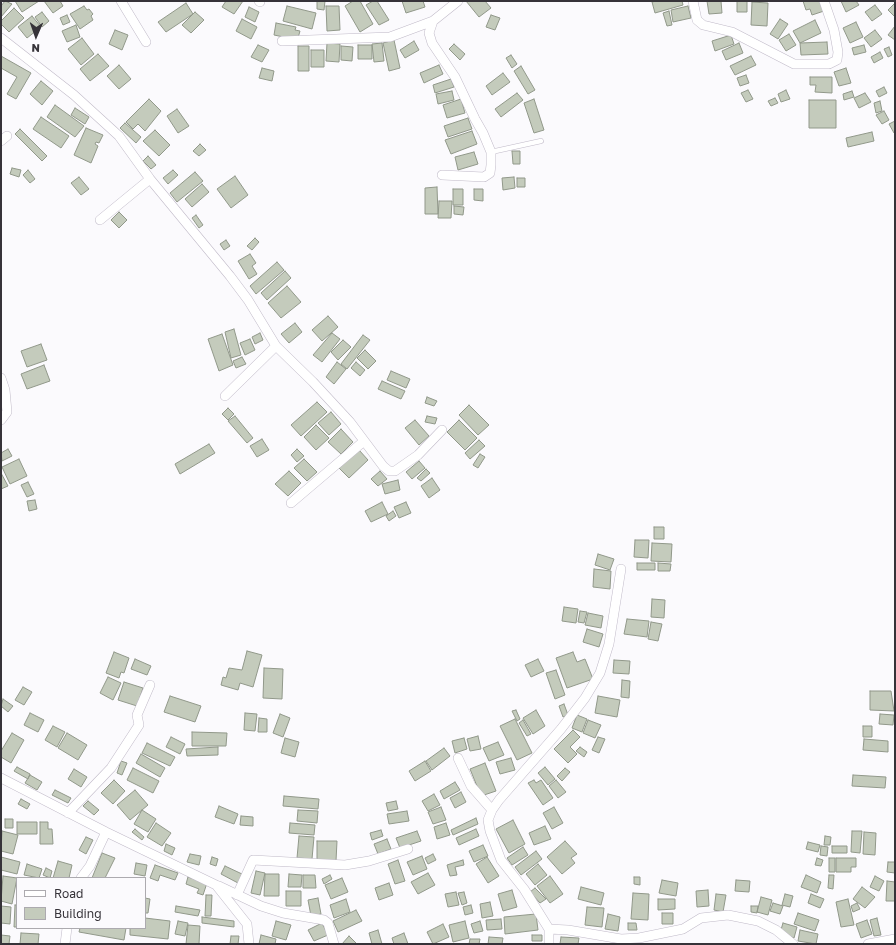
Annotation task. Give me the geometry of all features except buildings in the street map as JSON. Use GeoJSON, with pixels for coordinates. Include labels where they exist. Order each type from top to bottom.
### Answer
{"type":"FeatureCollection","features":[{"type":"Feature","properties":{"kind":"street"},"geometry":{"type":"LineString","coordinates":[[121,1],[146,42]]}},
{"type":"Feature","properties":{"kind":"street"},"geometry":{"type":"LineString","coordinates":[[282,41],[390,37],[432,21],[458,1]]}},
{"type":"Feature","properties":{"kind":"street"},"geometry":{"type":"LineString","coordinates":[[693,1],[697,20],[703,25],[732,32],[794,64],[829,64],[837,60],[838,52],[834,30],[824,1]]}},
{"type":"Feature","properties":{"kind":"street"},"geometry":{"type":"LineString","coordinates":[[432,21],[430,33],[432,43],[445,59],[462,89],[491,152],[490,173],[484,177],[442,175]]}},
{"type":"Feature","properties":{"kind":"street"},"geometry":{"type":"LineString","coordinates":[[1,38],[108,124],[119,136],[150,179],[230,276],[251,305],[276,346],[313,382],[350,422],[383,466],[389,471],[395,471],[418,454],[442,430]]}},
{"type":"Feature","properties":{"kind":"street"},"geometry":{"type":"LineString","coordinates":[[100,220],[150,179]]}},
{"type":"Feature","properties":{"kind":"street"},"geometry":{"type":"LineString","coordinates":[[225,396],[276,346]]}},
{"type":"Feature","properties":{"kind":"street"},"geometry":{"type":"LineString","coordinates":[[1,378],[5,390],[7,412],[1,420]]}},
{"type":"Feature","properties":{"kind":"street"},"geometry":{"type":"LineString","coordinates":[[291,503],[364,441]]}},
{"type":"Feature","properties":{"kind":"street"},"geometry":{"type":"LineString","coordinates":[[549,944],[549,929],[524,889],[501,860],[490,831],[488,820],[492,810],[561,729],[585,698],[600,673],[609,644],[621,568]]}},
{"type":"Feature","properties":{"kind":"street"},"geometry":{"type":"LineString","coordinates":[[68,813],[111,768],[139,725],[137,715],[150,685]]}},
{"type":"Feature","properties":{"kind":"street"},"geometry":{"type":"LineString","coordinates":[[458,758],[471,786],[492,810]]}},
{"type":"Feature","properties":{"kind":"street"},"geometry":{"type":"LineString","coordinates":[[1,778],[106,832],[261,906],[283,913],[324,920],[328,923],[334,944]]}},
{"type":"Feature","properties":{"kind":"street"},"geometry":{"type":"LineString","coordinates":[[82,877],[90,866],[106,832]]}},
{"type":"Feature","properties":{"kind":"street"},"geometry":{"type":"LineString","coordinates":[[237,895],[253,860],[345,865],[369,861],[408,848]]}},
{"type":"Feature","properties":{"kind":"street"},"geometry":{"type":"LineString","coordinates":[[216,885],[247,924],[249,944]]}},
{"type":"Feature","properties":{"kind":"street"},"geometry":{"type":"LineString","coordinates":[[549,929],[568,930],[621,940],[683,929],[701,918],[728,915],[758,921],[776,930],[793,944]]}},
{"type":"Feature","properties":{"kind":"street"},"geometry":{"type":"LineString","coordinates":[[65,944],[67,929]]}},
{"type":"Feature","properties":{"kind":"street"},"geometry":{"type":"LineString","coordinates":[[868,944],[893,941]]}},
{"type":"Feature","properties":{"kind":"lane"},"geometry":{"type":"LineString","coordinates":[[491,152],[541,141]]}}]}
